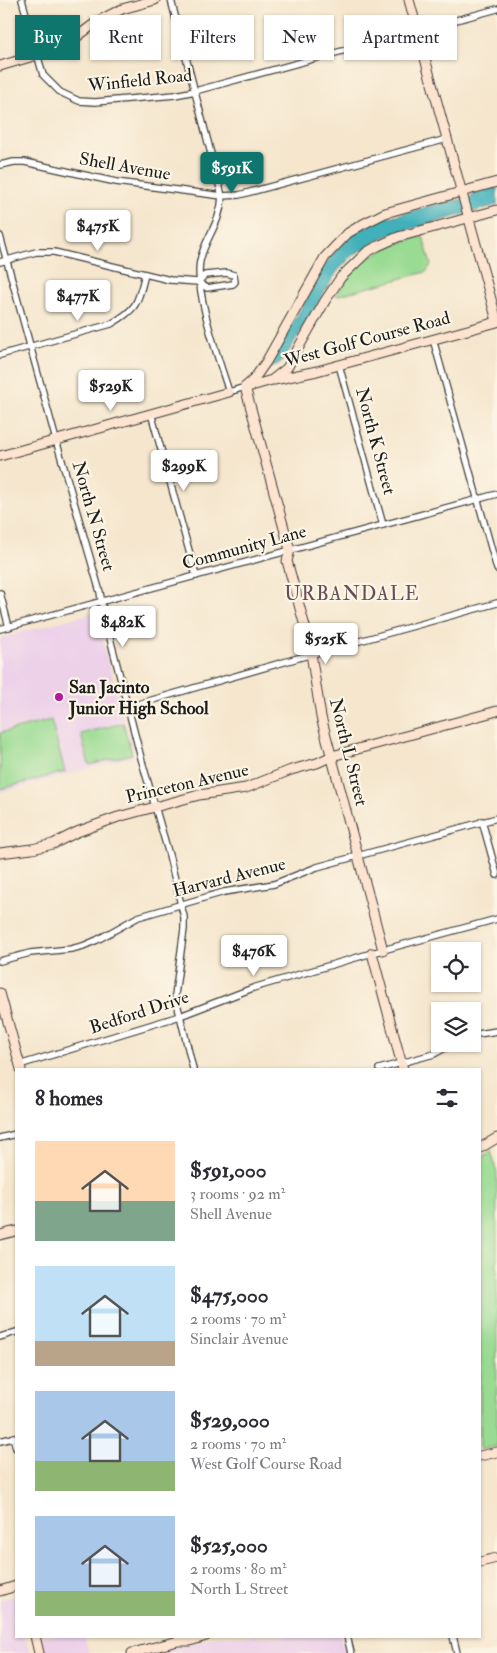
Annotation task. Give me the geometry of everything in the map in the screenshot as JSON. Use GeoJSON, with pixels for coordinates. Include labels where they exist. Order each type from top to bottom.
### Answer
{"type":"FeatureCollection","features":[{"type":"Feature","properties":{"kind":"street","name":"Winfield Road"},"geometry":{"type":"LineString","coordinates":[[22,0],[26,15]]}},
{"type":"Feature","properties":{"kind":"street"},"geometry":{"type":"LineString","coordinates":[[80,34],[98,21],[122,9],[155,0]]}},
{"type":"Feature","properties":{"kind":"street"},"geometry":{"type":"LineString","coordinates":[[170,0],[222,196],[221,210],[200,261],[198,282],[229,392]]}},
{"type":"Feature","properties":{"kind":"street"},"geometry":{"type":"LineString","coordinates":[[409,0],[413,15]]}},
{"type":"Feature","properties":{"kind":"street","name":"Winfield Road"},"geometry":{"type":"LineString","coordinates":[[457,20],[497,9]]}},
{"type":"Feature","properties":{"kind":"street","name":"Winfield Road"},"geometry":{"type":"LineString","coordinates":[[38,60],[43,75],[60,92],[79,101],[96,102],[175,95],[195,91],[344,51]]}},
{"type":"Feature","properties":{"kind":"street"},"geometry":{"type":"LineString","coordinates":[[0,66],[20,60]]}},
{"type":"Feature","properties":{"kind":"street"},"geometry":{"type":"LineString","coordinates":[[426,60],[497,321]]}},
{"type":"Feature","properties":{"kind":"street","name":"Shell Avenue"},"geometry":{"type":"LineString","coordinates":[[0,165],[25,162],[116,182],[222,196],[239,196],[447,139]]}},
{"type":"Feature","properties":{"kind":"street"},"geometry":{"type":"LineString","coordinates":[[245,387],[254,379],[266,362],[324,257],[343,237],[363,224],[386,213],[462,194],[497,182]]}},
{"type":"Feature","properties":{"kind":"street"},"geometry":{"type":"LineString","coordinates":[[0,456],[272,380],[287,368],[341,276],[367,252],[398,237],[468,216],[497,210]]}},
{"type":"Feature","properties":{"kind":"street","name":"North N Street"},"geometry":{"type":"LineString","coordinates":[[0,236],[3,261],[30,346],[102,601],[128,707],[181,904],[184,930],[175,995],[193,1068]]}},
{"type":"Feature","properties":{"kind":"street"},"geometry":{"type":"LineString","coordinates":[[3,261],[36,252],[54,252],[170,280],[198,282],[207,288],[233,284],[236,282],[236,278],[231,274],[205,275],[198,282]]}},
{"type":"Feature","properties":{"kind":"street"},"geometry":{"type":"LineString","coordinates":[[0,355],[111,324],[125,316],[138,302],[145,274]]}},
{"type":"Feature","properties":{"kind":"street","name":"West Golf Course Road"},"geometry":{"type":"LineString","coordinates":[[245,387],[339,364],[497,321]]}},
{"type":"Feature","properties":{"kind":"street"},"geometry":{"type":"LineString","coordinates":[[433,338],[497,569]]}},
{"type":"Feature","properties":{"kind":"street","name":"North K Street"},"geometry":{"type":"LineString","coordinates":[[339,364],[384,525]]}},
{"type":"Feature","properties":{"kind":"street","name":"North L Street"},"geometry":{"type":"LineString","coordinates":[[245,387],[290,550],[287,561],[312,654],[321,718],[383,950]]}},
{"type":"Feature","properties":{"kind":"street"},"geometry":{"type":"LineString","coordinates":[[151,413],[196,576]]}},
{"type":"Feature","properties":{"kind":"street","name":"Community Lane"},"geometry":{"type":"LineString","coordinates":[[0,629],[497,494]]}},
{"type":"Feature","properties":{"kind":"street"},"geometry":{"type":"LineString","coordinates":[[0,593],[9,627]]}},
{"type":"Feature","properties":{"kind":"street"},"geometry":{"type":"LineString","coordinates":[[128,707],[497,603]]}},
{"type":"Feature","properties":{"kind":"street","name":"Princeton Avenue"},"geometry":{"type":"LineString","coordinates":[[0,853],[53,844],[118,816],[199,795],[246,788],[332,756],[497,711]]}},
{"type":"Feature","properties":{"kind":"street","name":"Harvard Avenue"},"geometry":{"type":"LineString","coordinates":[[0,961],[30,953],[83,946],[138,916],[224,892],[274,884],[317,867],[497,818]]}},
{"type":"Feature","properties":{"kind":"street"},"geometry":{"type":"LineString","coordinates":[[482,822],[497,875]]}},
{"type":"Feature","properties":{"kind":"street","name":"Bedford Drive"},"geometry":{"type":"LineString","coordinates":[[20,1067],[180,1016],[253,988],[497,919]]}},
{"type":"Feature","properties":{"kind":"street"},"geometry":{"type":"LineString","coordinates":[[372,953],[402,1066]]}},
{"type":"Feature","properties":{"kind":"street"},"geometry":{"type":"LineString","coordinates":[[0,993],[20,1067]]}},
{"type":"Feature","properties":{"kind":"street"},"geometry":{"type":"LineString","coordinates":[[481,1034],[497,1031]]}},
{"type":"Feature","properties":{"kind":"street"},"geometry":{"type":"LineString","coordinates":[[387,1068],[402,1066],[438,1052]]}},
{"type":"Feature","properties":{"kind":"street"},"geometry":{"type":"LineString","coordinates":[[0,1138],[15,1134]]}},
{"type":"Feature","properties":{"kind":"street"},"geometry":{"type":"LineString","coordinates":[[481,1147],[497,1138]]}},
{"type":"Feature","properties":{"kind":"street"},"geometry":{"type":"LineString","coordinates":[[0,1235],[15,1231]]}},
{"type":"Feature","properties":{"kind":"street"},"geometry":{"type":"LineString","coordinates":[[0,1337],[15,1332]]}},
{"type":"Feature","properties":{"kind":"street"},"geometry":{"type":"LineString","coordinates":[[0,1441],[15,1437]]}},
{"type":"Feature","properties":{"kind":"street"},"geometry":{"type":"LineString","coordinates":[[481,1456],[497,1452]]}},
{"type":"Feature","properties":{"kind":"street"},"geometry":{"type":"LineString","coordinates":[[481,1562],[497,1558]]}},
{"type":"Feature","properties":{"kind":"street"},"geometry":{"type":"LineString","coordinates":[[0,1591],[15,1586]]}},
{"type":"Feature","properties":{"kind":"street"},"geometry":{"type":"LineString","coordinates":[[36,1638],[40,1653]]}},
{"type":"Feature","properties":{"kind":"street"},"geometry":{"type":"LineString","coordinates":[[132,1653],[177,1639],[190,1641],[200,1638]]}},
{"type":"Feature","properties":{"kind":"street"},"geometry":{"type":"LineString","coordinates":[[347,1638],[351,1653]]}},
{"type":"Feature","properties":{"kind":"street"},"geometry":{"type":"LineString","coordinates":[[453,1638],[457,1653]]}},
{"type":"Feature","properties":{"kind":"shaded area","name":"San Jacinto Junior High School"},"geometry":{"type":"Polygon","coordinates":[[[95,612],[134,756],[0,793],[0,638],[95,612]]]}},
{"type":"Feature","properties":{"kind":"shaded area"},"geometry":{"type":"Polygon","coordinates":[[[14,1596],[15,1638],[26,1638],[30,1653],[0,1653],[0,1600],[14,1596]]]}},
{"type":"Feature","properties":{"kind":"shaded area"},"geometry":{"type":"Polygon","coordinates":[[[41,1638],[85,1638],[89,1653],[45,1653],[41,1638]]]}},
{"type":"Feature","properties":{"kind":"shaded area"},"geometry":{"type":"Polygon","coordinates":[[[210,1638],[341,1638],[345,1653],[156,1653],[210,1638]]]}},
{"type":"Feature","properties":{"kind":"green space"},"geometry":{"type":"Polygon","coordinates":[[[423,236],[431,265],[426,272],[336,296],[353,272],[372,256],[395,245],[423,236]]]}},
{"type":"Feature","properties":{"kind":"green space"},"geometry":{"type":"Polygon","coordinates":[[[51,720],[65,772],[0,789],[0,733],[51,720]]]}},
{"type":"Feature","properties":{"kind":"green space"},"geometry":{"type":"Polygon","coordinates":[[[123,723],[132,754],[89,765],[81,734],[123,723]]]}},
{"type":"Feature","properties":{"kind":"green space"},"geometry":{"type":"Polygon","coordinates":[[[491,1151],[497,1172],[497,1394],[495,1395],[497,1402],[497,1446],[481,1450],[481,1157],[491,1151]]]}},
{"type":"Feature","properties":{"kind":"water"},"geometry":{"type":"Polygon","coordinates":[[[497,187],[497,205],[386,236],[353,255],[337,272],[283,361],[271,368],[268,365],[326,263],[341,245],[360,230],[382,219],[438,204],[471,198],[472,194],[497,187]]]}},
{"type":"Feature","properties":{"kind":"place","name":"San Jacinto Junior High School"},"geometry":{"type":"Point","coordinates":[59,697]}},
{"type":"Feature","properties":{"kind":"district","name":"URBANDALE"},"geometry":{"type":"Point","coordinates":[352,593]}}]}
